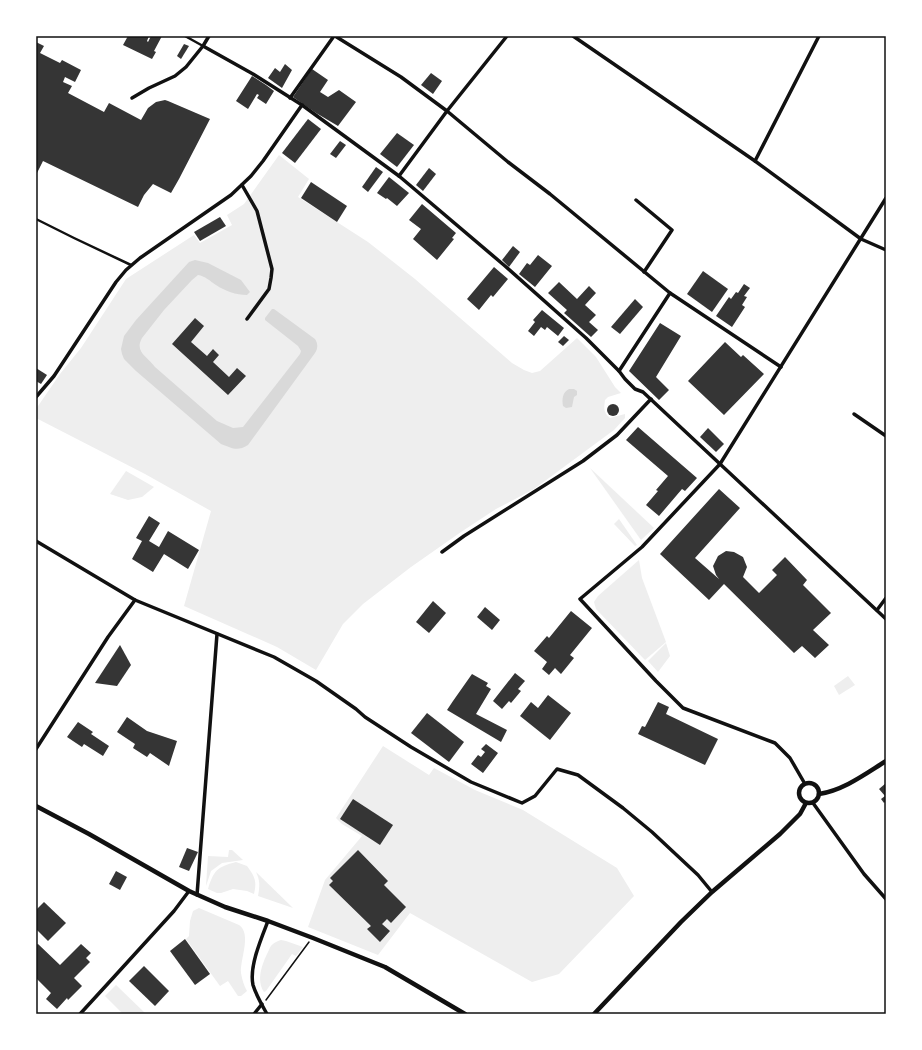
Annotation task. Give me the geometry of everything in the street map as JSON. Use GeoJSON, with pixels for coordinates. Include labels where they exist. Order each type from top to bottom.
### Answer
{"type":"FeatureCollection","features":[{"type":"Feature","properties":{"kind":"main road"},"geometry":{"type":"LineString","coordinates":[[819,794],[844,786],[886,761]]}},
{"type":"Feature","properties":{"kind":"main road"},"geometry":{"type":"LineString","coordinates":[[811,783],[819,790],[819,794],[818,799],[813,803],[806,803],[802,801],[799,791],[805,784],[811,783]]}},
{"type":"Feature","properties":{"kind":"main road"},"geometry":{"type":"LineString","coordinates":[[594,1014],[661,942],[712,892],[780,834],[800,814],[806,803]]}},
{"type":"Feature","properties":{"kind":"main road"},"geometry":{"type":"LineString","coordinates":[[36,806],[197,895],[225,907],[313,938],[385,967],[462,1013]]}},
{"type":"Feature","properties":{"kind":"street"},"geometry":{"type":"LineString","coordinates":[[185,36],[253,74],[302,105],[399,176],[505,266],[586,338],[635,389],[643,392],[651,399],[886,619]]}},
{"type":"Feature","properties":{"kind":"street"},"geometry":{"type":"LineString","coordinates":[[132,98],[175,76],[186,67],[209,36]]}},
{"type":"Feature","properties":{"kind":"street"},"geometry":{"type":"LineString","coordinates":[[290,98],[334,36],[400,77],[447,111],[670,293],[781,367]]}},
{"type":"Feature","properties":{"kind":"street"},"geometry":{"type":"LineString","coordinates":[[399,176],[447,111],[507,36]]}},
{"type":"Feature","properties":{"kind":"street"},"geometry":{"type":"LineString","coordinates":[[573,36],[755,161],[861,239],[886,250]]}},
{"type":"Feature","properties":{"kind":"street"},"geometry":{"type":"LineString","coordinates":[[755,161],[820,36]]}},
{"type":"Feature","properties":{"kind":"street"},"geometry":{"type":"LineString","coordinates":[[36,397],[54,376],[116,282],[126,270],[131,265],[231,196],[263,161],[302,105]]}},
{"type":"Feature","properties":{"kind":"street"},"geometry":{"type":"LineString","coordinates":[[242,185],[257,211],[272,269],[269,289],[246,318]]}},
{"type":"Feature","properties":{"kind":"street"},"geometry":{"type":"LineString","coordinates":[[805,784],[790,758],[775,743],[683,708],[580,599],[642,547],[720,464],[886,198]]}},
{"type":"Feature","properties":{"kind":"street"},"geometry":{"type":"LineString","coordinates":[[636,200],[672,230],[644,272]]}},
{"type":"Feature","properties":{"kind":"street"},"geometry":{"type":"LineString","coordinates":[[36,219],[131,265]]}},
{"type":"Feature","properties":{"kind":"street"},"geometry":{"type":"LineString","coordinates":[[620,372],[670,293]]}},
{"type":"Feature","properties":{"kind":"street"},"geometry":{"type":"LineString","coordinates":[[442,552],[464,536],[583,461],[617,435],[651,399]]}},
{"type":"Feature","properties":{"kind":"street"},"geometry":{"type":"LineString","coordinates":[[854,414],[886,436]]}},
{"type":"Feature","properties":{"kind":"street"},"geometry":{"type":"LineString","coordinates":[[36,541],[136,600],[274,657],[316,681],[365,717],[411,747],[471,782],[522,803],[535,796],[557,769],[578,775],[623,808],[652,832],[698,875],[712,892]]}},
{"type":"Feature","properties":{"kind":"street"},"geometry":{"type":"LineString","coordinates":[[877,610],[886,598]]}},
{"type":"Feature","properties":{"kind":"street"},"geometry":{"type":"LineString","coordinates":[[36,749],[108,637],[136,600]]}},
{"type":"Feature","properties":{"kind":"street"},"geometry":{"type":"LineString","coordinates":[[197,895],[217,634]]}},
{"type":"Feature","properties":{"kind":"street"},"geometry":{"type":"LineString","coordinates":[[813,803],[864,874],[886,899]]}},
{"type":"Feature","properties":{"kind":"street"},"geometry":{"type":"LineString","coordinates":[[80,1014],[174,911],[189,891]]}},
{"type":"Feature","properties":{"kind":"street"},"geometry":{"type":"LineString","coordinates":[[267,1014],[254,986],[252,971],[268,921]]}},
{"type":"Feature","properties":{"kind":"street"},"geometry":{"type":"LineString","coordinates":[[254,1014],[262,1004]]}},
{"type":"Feature","properties":{"kind":"path"},"geometry":{"type":"LineString","coordinates":[[262,1004],[313,938]]}},
{"type":"Feature","properties":{"kind":"shaded area"},"geometry":{"type":"Polygon","coordinates":[[[279,155],[309,179],[298,197],[368,242],[415,279],[512,363],[532,373],[540,371],[577,338],[596,357],[615,387],[621,393],[608,397],[605,400],[604,408],[606,414],[610,418],[625,414],[625,418],[614,430],[534,489],[496,509],[461,532],[411,567],[363,604],[343,624],[316,670],[277,647],[184,606],[211,511],[145,474],[36,418],[36,409],[60,374],[81,348],[126,279],[194,235],[200,243],[232,225],[227,215],[244,204],[279,155]]]}},
{"type":"Feature","properties":{"kind":"shaded area"},"geometry":{"type":"Polygon","coordinates":[[[195,260],[208,263],[241,280],[250,292],[247,295],[231,292],[198,275],[164,310],[142,338],[140,347],[143,354],[155,367],[217,421],[233,428],[243,427],[300,354],[301,351],[298,346],[265,320],[272,309],[315,339],[317,344],[315,353],[248,445],[238,449],[221,444],[136,371],[124,359],[122,354],[121,349],[124,336],[136,320],[189,262],[195,260]]]}},
{"type":"Feature","properties":{"kind":"shaded area"},"geometry":{"type":"Polygon","coordinates":[[[569,389],[574,389],[577,391],[577,395],[574,397],[572,407],[566,408],[563,406],[563,399],[565,392],[569,389]]]}},
{"type":"Feature","properties":{"kind":"shaded area"},"geometry":{"type":"Polygon","coordinates":[[[590,468],[654,528],[641,540],[590,468]]]}},
{"type":"Feature","properties":{"kind":"shaded area"},"geometry":{"type":"Polygon","coordinates":[[[126,471],[154,487],[142,497],[128,500],[110,494],[126,471]]]}},
{"type":"Feature","properties":{"kind":"shaded area"},"geometry":{"type":"Polygon","coordinates":[[[619,519],[637,545],[635,546],[614,524],[619,519]]]}},
{"type":"Feature","properties":{"kind":"shaded area"},"geometry":{"type":"Polygon","coordinates":[[[639,560],[642,578],[666,642],[645,660],[596,609],[594,602],[598,596],[639,560]]]}},
{"type":"Feature","properties":{"kind":"shaded area"},"geometry":{"type":"Polygon","coordinates":[[[666,643],[670,656],[658,672],[648,661],[666,643]]]}},
{"type":"Feature","properties":{"kind":"shaded area"},"geometry":{"type":"Polygon","coordinates":[[[848,676],[855,685],[839,695],[834,686],[848,676]]]}},
{"type":"Feature","properties":{"kind":"shaded area"},"geometry":{"type":"Polygon","coordinates":[[[383,746],[429,775],[434,768],[475,790],[523,810],[617,868],[634,896],[559,974],[532,982],[410,913],[378,955],[308,927],[325,880],[362,836],[342,824],[336,818],[383,746]]]}},
{"type":"Feature","properties":{"kind":"shaded area"},"geometry":{"type":"Polygon","coordinates":[[[229,850],[232,850],[243,860],[222,863],[211,871],[206,886],[208,856],[228,857],[229,850]]]}},
{"type":"Feature","properties":{"kind":"shaded area"},"geometry":{"type":"Polygon","coordinates":[[[236,862],[247,866],[252,873],[255,879],[254,894],[247,891],[233,889],[217,893],[208,889],[212,877],[217,870],[236,862]]]}},
{"type":"Feature","properties":{"kind":"shaded area"},"geometry":{"type":"Polygon","coordinates":[[[256,872],[293,908],[258,896],[259,883],[256,872]]]}},
{"type":"Feature","properties":{"kind":"shaded area"},"geometry":{"type":"Polygon","coordinates":[[[199,908],[239,925],[243,929],[245,940],[241,973],[247,991],[241,996],[238,996],[228,981],[220,986],[186,939],[189,936],[190,921],[193,911],[199,908]]]}},
{"type":"Feature","properties":{"kind":"shaded area"},"geometry":{"type":"Polygon","coordinates":[[[281,940],[303,947],[296,956],[292,954],[264,992],[260,982],[262,967],[271,946],[281,940]]]}},
{"type":"Feature","properties":{"kind":"shaded area"},"geometry":{"type":"Polygon","coordinates":[[[116,985],[146,1014],[123,1014],[105,996],[116,985]]]}},
{"type":"Feature","properties":{"kind":"building"},"geometry":{"type":"Polygon","coordinates":[[[128,36],[149,36],[148,42],[151,36],[162,36],[154,51],[156,52],[152,59],[123,45],[128,36]]]}},
{"type":"Feature","properties":{"kind":"building"},"geometry":{"type":"Polygon","coordinates":[[[36,42],[44,46],[40,53],[60,63],[62,60],[81,70],[75,82],[65,77],[63,82],[72,86],[68,93],[104,112],[109,103],[141,120],[148,108],[156,102],[165,100],[210,119],[171,193],[153,184],[144,195],[138,207],[43,161],[36,175],[36,42]]]}},
{"type":"Feature","properties":{"kind":"building"},"geometry":{"type":"Polygon","coordinates":[[[184,44],[189,46],[181,59],[177,56],[184,44]]]}},
{"type":"Feature","properties":{"kind":"building"},"geometry":{"type":"Polygon","coordinates":[[[285,64],[292,70],[282,88],[268,78],[275,68],[280,72],[285,64]]]}},
{"type":"Feature","properties":{"kind":"building"},"geometry":{"type":"Polygon","coordinates":[[[312,69],[328,80],[320,92],[328,97],[339,90],[356,102],[338,126],[293,97],[312,69]]]}},
{"type":"Feature","properties":{"kind":"building"},"geometry":{"type":"Polygon","coordinates":[[[431,73],[442,81],[433,94],[421,85],[431,73]]]}},
{"type":"Feature","properties":{"kind":"building"},"geometry":{"type":"Polygon","coordinates":[[[252,76],[274,91],[266,104],[257,98],[259,95],[257,94],[248,109],[236,101],[252,76]]]}},
{"type":"Feature","properties":{"kind":"building"},"geometry":{"type":"Polygon","coordinates":[[[308,119],[321,129],[295,163],[282,153],[308,119]]]}},
{"type":"Feature","properties":{"kind":"building"},"geometry":{"type":"Polygon","coordinates":[[[397,133],[414,145],[397,167],[380,154],[397,133]]]}},
{"type":"Feature","properties":{"kind":"building"},"geometry":{"type":"Polygon","coordinates":[[[340,141],[346,145],[336,158],[330,154],[340,141]]]}},
{"type":"Feature","properties":{"kind":"building"},"geometry":{"type":"Polygon","coordinates":[[[376,167],[383,172],[368,192],[362,187],[376,167]]]}},
{"type":"Feature","properties":{"kind":"building"},"geometry":{"type":"Polygon","coordinates":[[[429,168],[436,174],[423,191],[416,185],[429,168]]]}},
{"type":"Feature","properties":{"kind":"building"},"geometry":{"type":"Polygon","coordinates":[[[389,177],[409,193],[397,206],[387,198],[386,199],[377,193],[389,177]]]}},
{"type":"Feature","properties":{"kind":"building"},"geometry":{"type":"Polygon","coordinates":[[[311,182],[347,206],[337,222],[301,198],[311,182]]]}},
{"type":"Feature","properties":{"kind":"building"},"geometry":{"type":"Polygon","coordinates":[[[422,204],[456,233],[452,238],[454,239],[437,260],[413,239],[421,229],[409,220],[422,204]]]}},
{"type":"Feature","properties":{"kind":"building"},"geometry":{"type":"Polygon","coordinates":[[[220,217],[226,226],[200,241],[194,232],[220,217]]]}},
{"type":"Feature","properties":{"kind":"building"},"geometry":{"type":"Polygon","coordinates":[[[513,246],[520,252],[509,267],[502,260],[513,246]]]}},
{"type":"Feature","properties":{"kind":"building"},"geometry":{"type":"Polygon","coordinates":[[[538,255],[552,266],[535,287],[519,274],[527,263],[530,265],[538,255]]]}},
{"type":"Feature","properties":{"kind":"building"},"geometry":{"type":"Polygon","coordinates":[[[494,267],[508,279],[493,297],[491,295],[479,310],[467,299],[494,267]]]}},
{"type":"Feature","properties":{"kind":"building"},"geometry":{"type":"Polygon","coordinates":[[[703,271],[728,289],[712,312],[687,294],[703,271]]]}},
{"type":"Feature","properties":{"kind":"building"},"geometry":{"type":"Polygon","coordinates":[[[559,282],[577,299],[589,286],[596,293],[585,305],[596,315],[589,322],[598,330],[591,337],[564,313],[567,310],[548,293],[559,282]]]}},
{"type":"Feature","properties":{"kind":"building"},"geometry":{"type":"Polygon","coordinates":[[[744,284],[750,288],[744,296],[747,297],[742,305],[745,307],[732,327],[716,316],[729,297],[731,299],[736,292],[738,293],[744,284]]]}},
{"type":"Feature","properties":{"kind":"building"},"geometry":{"type":"Polygon","coordinates":[[[635,299],[643,307],[620,334],[611,327],[635,299]]]}},
{"type":"Feature","properties":{"kind":"building"},"geometry":{"type":"Polygon","coordinates":[[[542,310],[564,328],[558,336],[547,327],[545,330],[541,327],[534,336],[528,331],[535,322],[533,320],[542,310]]]}},
{"type":"Feature","properties":{"kind":"building"},"geometry":{"type":"Polygon","coordinates":[[[195,318],[204,326],[191,342],[207,356],[213,349],[219,355],[213,362],[229,377],[237,368],[246,376],[228,395],[172,344],[195,318]]]}},
{"type":"Feature","properties":{"kind":"building"},"geometry":{"type":"Polygon","coordinates":[[[660,323],[681,336],[656,377],[669,390],[659,400],[629,371],[660,323]]]}},
{"type":"Feature","properties":{"kind":"building"},"geometry":{"type":"Polygon","coordinates":[[[564,336],[569,340],[563,346],[558,342],[564,336]]]}},
{"type":"Feature","properties":{"kind":"building"},"geometry":{"type":"Polygon","coordinates":[[[725,342],[741,357],[743,355],[764,374],[724,415],[688,381],[725,342]]]}},
{"type":"Feature","properties":{"kind":"building"},"geometry":{"type":"Polygon","coordinates":[[[36,368],[47,375],[41,384],[36,381],[36,368]]]}},
{"type":"Feature","properties":{"kind":"building"},"geometry":{"type":"Polygon","coordinates":[[[611,404],[615,404],[619,410],[615,416],[611,416],[607,412],[607,408],[611,404]]]}},
{"type":"Feature","properties":{"kind":"building"},"geometry":{"type":"Polygon","coordinates":[[[638,427],[697,478],[685,491],[682,489],[659,516],[646,505],[668,476],[626,440],[638,427]]]}},
{"type":"Feature","properties":{"kind":"building"},"geometry":{"type":"Polygon","coordinates":[[[708,428],[724,444],[716,452],[700,437],[708,428]]]}},
{"type":"Feature","properties":{"kind":"building"},"geometry":{"type":"Polygon","coordinates":[[[719,489],[740,508],[695,558],[719,579],[713,566],[718,556],[726,551],[734,552],[743,557],[747,567],[743,577],[759,593],[777,575],[772,570],[785,557],[807,580],[803,585],[831,613],[813,630],[829,645],[815,658],[802,646],[794,653],[724,584],[709,600],[660,554],[719,489]]]}},
{"type":"Feature","properties":{"kind":"building"},"geometry":{"type":"Polygon","coordinates":[[[149,516],[160,523],[149,541],[159,547],[168,531],[199,550],[188,569],[164,554],[153,572],[132,559],[142,541],[136,538],[149,516]]]}},
{"type":"Feature","properties":{"kind":"building"},"geometry":{"type":"Polygon","coordinates":[[[433,601],[446,613],[429,633],[416,622],[433,601]]]}},
{"type":"Feature","properties":{"kind":"building"},"geometry":{"type":"Polygon","coordinates":[[[485,607],[500,620],[492,630],[477,617],[485,607]]]}},
{"type":"Feature","properties":{"kind":"building"},"geometry":{"type":"Polygon","coordinates":[[[571,611],[592,628],[570,655],[574,658],[561,674],[555,668],[549,675],[542,669],[547,662],[534,651],[547,636],[549,638],[571,611]]]}},
{"type":"Feature","properties":{"kind":"building"},"geometry":{"type":"Polygon","coordinates":[[[120,645],[131,665],[117,686],[95,683],[120,645]]]}},
{"type":"Feature","properties":{"kind":"building"},"geometry":{"type":"Polygon","coordinates":[[[515,673],[525,681],[518,689],[521,691],[511,703],[509,701],[502,709],[493,701],[515,673]]]}},
{"type":"Feature","properties":{"kind":"building"},"geometry":{"type":"Polygon","coordinates":[[[472,674],[488,683],[486,686],[491,689],[476,714],[507,730],[501,742],[447,710],[472,674]]]}},
{"type":"Feature","properties":{"kind":"building"},"geometry":{"type":"Polygon","coordinates":[[[548,695],[571,713],[550,740],[520,716],[531,702],[538,708],[548,695]]]}},
{"type":"Feature","properties":{"kind":"building"},"geometry":{"type":"Polygon","coordinates":[[[658,702],[669,707],[666,714],[718,739],[705,765],[638,734],[642,726],[645,727],[658,702]]]}},
{"type":"Feature","properties":{"kind":"building"},"geometry":{"type":"Polygon","coordinates":[[[427,713],[464,742],[449,762],[411,733],[427,713]]]}},
{"type":"Feature","properties":{"kind":"building"},"geometry":{"type":"Polygon","coordinates":[[[127,717],[147,731],[177,741],[169,766],[150,753],[147,757],[133,748],[135,744],[117,732],[127,717]]]}},
{"type":"Feature","properties":{"kind":"building"},"geometry":{"type":"Polygon","coordinates":[[[78,722],[93,732],[91,734],[109,746],[103,756],[84,744],[82,747],[67,737],[78,722]]]}},
{"type":"Feature","properties":{"kind":"building"},"geometry":{"type":"Polygon","coordinates":[[[486,744],[498,753],[483,773],[471,764],[478,755],[481,757],[485,752],[481,749],[486,744]]]}},
{"type":"Feature","properties":{"kind":"building"},"geometry":{"type":"Polygon","coordinates":[[[886,783],[886,801],[884,803],[881,799],[885,796],[879,789],[886,783]]]}},
{"type":"Feature","properties":{"kind":"building"},"geometry":{"type":"Polygon","coordinates":[[[353,799],[393,825],[380,845],[340,819],[353,799]]]}},
{"type":"Feature","properties":{"kind":"building"},"geometry":{"type":"Polygon","coordinates":[[[187,848],[198,852],[189,871],[179,867],[187,848]]]}},
{"type":"Feature","properties":{"kind":"building"},"geometry":{"type":"Polygon","coordinates":[[[358,850],[388,881],[384,885],[406,907],[391,923],[387,919],[382,924],[390,931],[380,942],[367,929],[371,926],[329,885],[333,881],[330,878],[358,850]]]}},
{"type":"Feature","properties":{"kind":"building"},"geometry":{"type":"Polygon","coordinates":[[[116,871],[127,877],[120,890],[109,884],[116,871]]]}},
{"type":"Feature","properties":{"kind":"building"},"geometry":{"type":"Polygon","coordinates":[[[44,902],[66,923],[48,941],[36,929],[36,910],[44,902]]]}},
{"type":"Feature","properties":{"kind":"building"},"geometry":{"type":"Polygon","coordinates":[[[185,939],[210,974],[195,985],[170,951],[185,939]]]}},
{"type":"Feature","properties":{"kind":"building"},"geometry":{"type":"Polygon","coordinates":[[[38,944],[60,965],[81,944],[91,953],[86,958],[90,962],[74,978],[82,986],[68,1000],[67,998],[57,1009],[46,999],[51,993],[36,978],[36,945],[38,944]]]}},
{"type":"Feature","properties":{"kind":"building"},"geometry":{"type":"Polygon","coordinates":[[[144,966],[169,991],[155,1006],[129,981],[144,966]]]}}]}
